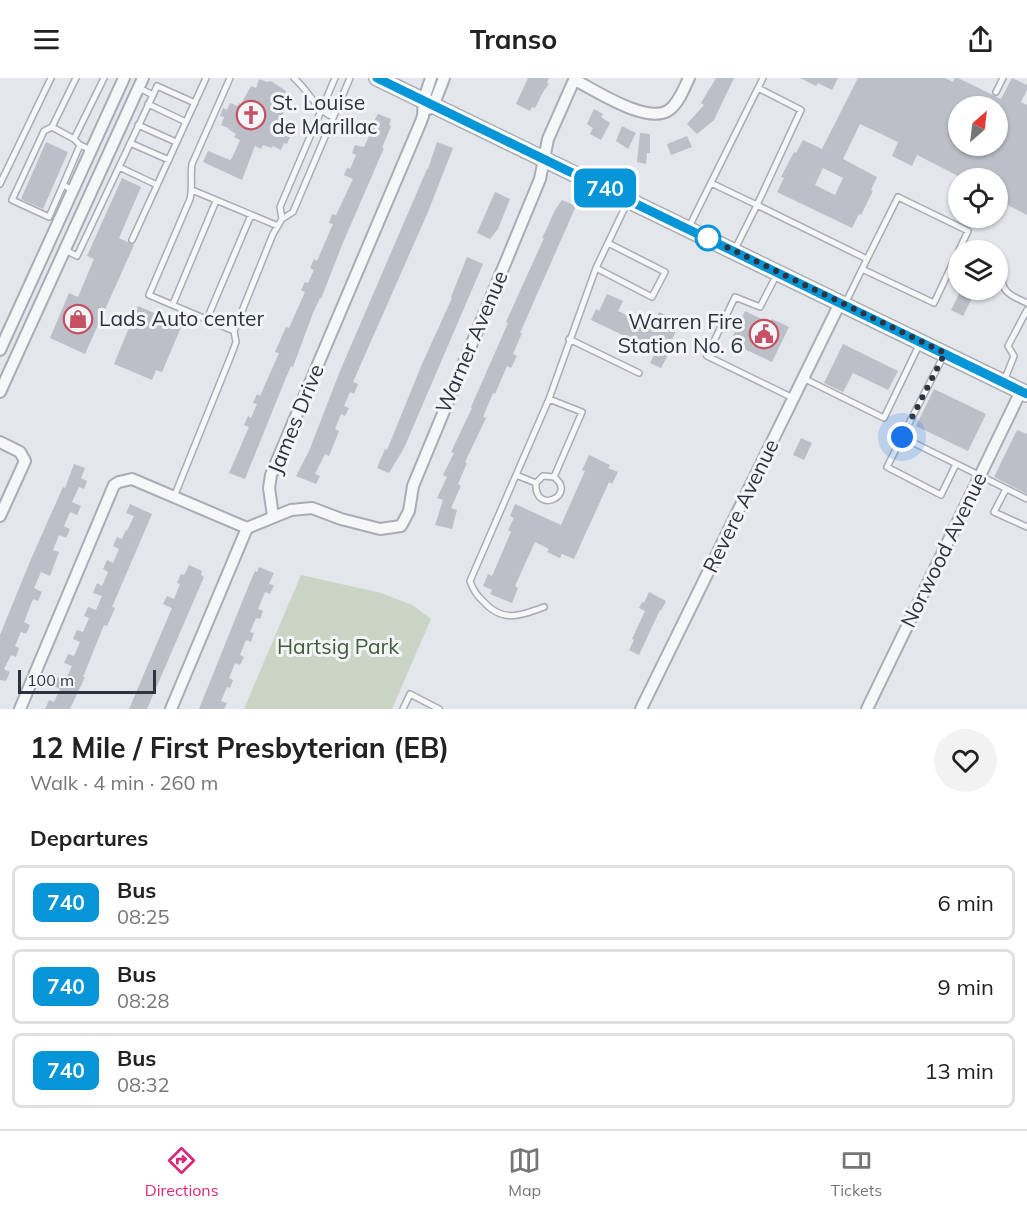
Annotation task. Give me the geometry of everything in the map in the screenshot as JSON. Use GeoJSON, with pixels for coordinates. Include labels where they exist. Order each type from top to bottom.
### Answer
{"type":"FeatureCollection","features":[{"type":"Feature","properties":{"kind":"main road"},"geometry":{"type":"LineString","coordinates":[[377,78],[1024,392]]}},
{"type":"Feature","properties":{"kind":"street"},"geometry":{"type":"LineString","coordinates":[[1,345],[93,151],[123,78]]}},
{"type":"Feature","properties":{"kind":"street","name":"James Drive"},"geometry":{"type":"LineString","coordinates":[[429,102],[431,78]]}},
{"type":"Feature","properties":{"kind":"street","name":"James Drive"},"geometry":{"type":"LineString","coordinates":[[273,516],[269,488],[271,475],[429,102],[444,78]]}},
{"type":"Feature","properties":{"kind":"street"},"geometry":{"type":"LineString","coordinates":[[575,79],[642,113],[658,114],[675,105],[689,78]]}},
{"type":"Feature","properties":{"kind":"street","name":"Warner Avenue"},"geometry":{"type":"LineString","coordinates":[[273,516],[291,510],[312,508],[341,519],[380,529],[400,526],[409,511],[413,486],[431,439],[539,181],[548,138],[575,79]]}},
{"type":"Feature","properties":{"kind":"street"},"geometry":{"type":"LineString","coordinates":[[0,392],[141,83]]}},
{"type":"Feature","properties":{"kind":"street"},"geometry":{"type":"LineString","coordinates":[[118,93],[133,100]]}},
{"type":"Feature","properties":{"kind":"street"},"geometry":{"type":"LineString","coordinates":[[101,132],[116,139]]}},
{"type":"Feature","properties":{"kind":"street"},"geometry":{"type":"LineString","coordinates":[[50,244],[65,250]]}},
{"type":"Feature","properties":{"kind":"street","name":"Revere Avenue"},"geometry":{"type":"LineString","coordinates":[[641,709],[793,398],[842,304]]}},
{"type":"Feature","properties":{"kind":"street"},"geometry":{"type":"LineString","coordinates":[[14,320],[30,327]]}},
{"type":"Feature","properties":{"kind":"street","name":"Norwood Avenue"},"geometry":{"type":"LineString","coordinates":[[867,709],[1024,392]]}},
{"type":"Feature","properties":{"kind":"street"},"geometry":{"type":"LineString","coordinates":[[0,443],[19,453],[24,463],[0,515]]}},
{"type":"Feature","properties":{"kind":"street"},"geometry":{"type":"LineString","coordinates":[[20,709],[114,485],[132,479],[247,528]]}},
{"type":"Feature","properties":{"kind":"street"},"geometry":{"type":"LineString","coordinates":[[171,709],[247,528],[273,516]]}},
{"type":"Feature","properties":{"kind":"lane"},"geometry":{"type":"LineString","coordinates":[[0,184],[51,78]]}},
{"type":"Feature","properties":{"kind":"lane"},"geometry":{"type":"LineString","coordinates":[[76,78],[52,127],[44,130],[12,200],[49,217],[80,145]]}},
{"type":"Feature","properties":{"kind":"lane"},"geometry":{"type":"LineString","coordinates":[[74,139],[104,78]]}},
{"type":"Feature","properties":{"kind":"lane"},"geometry":{"type":"LineString","coordinates":[[132,240],[206,78]]}},
{"type":"Feature","properties":{"kind":"lane"},"geometry":{"type":"LineString","coordinates":[[230,78],[192,164],[190,175],[192,190],[149,294],[234,331]]}},
{"type":"Feature","properties":{"kind":"lane"},"geometry":{"type":"LineString","coordinates":[[294,78],[304,87],[321,112],[333,117]]}},
{"type":"Feature","properties":{"kind":"lane"},"geometry":{"type":"LineString","coordinates":[[282,219],[280,207],[335,78]]}},
{"type":"Feature","properties":{"kind":"lane"},"geometry":{"type":"LineString","coordinates":[[174,496],[232,353],[236,342],[234,331],[273,234],[282,219],[293,212],[350,78]]}},
{"type":"Feature","properties":{"kind":"lane"},"geometry":{"type":"LineString","coordinates":[[688,228],[763,78]]}},
{"type":"Feature","properties":{"kind":"lane"},"geometry":{"type":"LineString","coordinates":[[996,92],[1003,78]]}},
{"type":"Feature","properties":{"kind":"lane"},"geometry":{"type":"LineString","coordinates":[[141,83],[153,94]]}},
{"type":"Feature","properties":{"kind":"lane"},"geometry":{"type":"LineString","coordinates":[[65,250],[77,256],[157,86],[195,103]]}},
{"type":"Feature","properties":{"kind":"lane"},"geometry":{"type":"LineString","coordinates":[[735,250],[801,110],[758,88]]}},
{"type":"Feature","properties":{"kind":"lane"},"geometry":{"type":"LineString","coordinates":[[148,104],[186,122]]}},
{"type":"Feature","properties":{"kind":"lane"},"geometry":{"type":"LineString","coordinates":[[138,125],[176,142]]}},
{"type":"Feature","properties":{"kind":"lane"},"geometry":{"type":"LineString","coordinates":[[52,127],[93,151]]}},
{"type":"Feature","properties":{"kind":"lane"},"geometry":{"type":"LineString","coordinates":[[130,143],[169,160]]}},
{"type":"Feature","properties":{"kind":"lane"},"geometry":{"type":"LineString","coordinates":[[119,167],[157,185]]}},
{"type":"Feature","properties":{"kind":"lane"},"geometry":{"type":"LineString","coordinates":[[711,183],[867,259]]}},
{"type":"Feature","properties":{"kind":"lane"},"geometry":{"type":"LineString","coordinates":[[63,185],[74,191]]}},
{"type":"Feature","properties":{"kind":"lane"},"geometry":{"type":"LineString","coordinates":[[192,190],[278,226]]}},
{"type":"Feature","properties":{"kind":"lane"},"geometry":{"type":"LineString","coordinates":[[842,304],[898,197],[968,231],[964,240]]}},
{"type":"Feature","properties":{"kind":"lane"},"geometry":{"type":"LineString","coordinates":[[544,607],[529,613],[505,616],[494,613],[473,590],[470,581],[549,399],[596,268],[629,199]]}},
{"type":"Feature","properties":{"kind":"lane"},"geometry":{"type":"LineString","coordinates":[[173,304],[216,201]]}},
{"type":"Feature","properties":{"kind":"lane"},"geometry":{"type":"LineString","coordinates":[[207,319],[251,215]]}},
{"type":"Feature","properties":{"kind":"lane"},"geometry":{"type":"LineString","coordinates":[[596,268],[652,297],[665,272],[608,243]]}},
{"type":"Feature","properties":{"kind":"lane"},"geometry":{"type":"LineString","coordinates":[[862,269],[934,303],[948,274]]}},
{"type":"Feature","properties":{"kind":"lane"},"geometry":{"type":"LineString","coordinates":[[778,272],[760,307],[735,297],[707,356],[793,398]]}},
{"type":"Feature","properties":{"kind":"lane"},"geometry":{"type":"LineString","coordinates":[[1008,292],[1027,303]]}},
{"type":"Feature","properties":{"kind":"lane"},"geometry":{"type":"LineString","coordinates":[[1004,382],[1014,356],[1008,346],[1027,310]]}},
{"type":"Feature","properties":{"kind":"lane"},"geometry":{"type":"LineString","coordinates":[[569,339],[639,373]]}},
{"type":"Feature","properties":{"kind":"lane"},"geometry":{"type":"LineString","coordinates":[[803,378],[884,417],[920,342]]}},
{"type":"Feature","properties":{"kind":"lane"},"geometry":{"type":"LineString","coordinates":[[945,353],[887,467],[941,495],[956,464]]}},
{"type":"Feature","properties":{"kind":"lane"},"geometry":{"type":"LineString","coordinates":[[549,399],[582,412],[554,477]]}},
{"type":"Feature","properties":{"kind":"lane"},"geometry":{"type":"LineString","coordinates":[[902,437],[1027,499]]}},
{"type":"Feature","properties":{"kind":"lane"},"geometry":{"type":"LineString","coordinates":[[516,475],[536,483]]}},
{"type":"Feature","properties":{"kind":"lane"},"geometry":{"type":"LineString","coordinates":[[543,476],[554,477],[560,484],[561,490],[557,497],[547,501],[541,498],[536,491],[536,483],[543,476]]}},
{"type":"Feature","properties":{"kind":"lane"},"geometry":{"type":"LineString","coordinates":[[1006,489],[994,512],[1027,527]]}},
{"type":"Feature","properties":{"kind":"lane"},"geometry":{"type":"LineString","coordinates":[[403,709],[410,694],[439,709]]}},
{"type":"Feature","properties":{"kind":"green space","name":"Hartsig Park"},"geometry":{"type":"Polygon","coordinates":[[[301,575],[381,593],[412,605],[431,619],[392,709],[244,709],[301,575]]]}},
{"type":"Feature","properties":{"kind":"building"},"geometry":{"type":"Polygon","coordinates":[[[528,78],[549,78],[547,83],[549,84],[535,108],[532,107],[530,111],[516,104],[528,78]]]}},
{"type":"Feature","properties":{"kind":"building"},"geometry":{"type":"Polygon","coordinates":[[[716,78],[734,78],[714,120],[697,134],[687,124],[704,105],[701,103],[716,78]]]}},
{"type":"Feature","properties":{"kind":"building"},"geometry":{"type":"Polygon","coordinates":[[[800,78],[838,78],[832,90],[818,83],[816,86],[800,78]]]}},
{"type":"Feature","properties":{"kind":"building"},"geometry":{"type":"Polygon","coordinates":[[[858,78],[945,78],[953,82],[955,78],[958,78],[995,96],[948,96],[948,156],[1008,156],[1008,96],[1003,96],[1012,78],[1027,85],[1021,102],[1027,105],[1027,215],[1008,205],[1008,168],[948,168],[948,171],[917,155],[912,166],[892,156],[898,142],[860,124],[843,159],[877,177],[871,190],[873,191],[852,228],[777,192],[784,178],[781,177],[803,140],[822,149],[858,78]],[[823,168],[815,185],[835,195],[843,178],[823,168]]]}},
{"type":"Feature","properties":{"kind":"building","name":"St. Louise de Marillac"},"geometry":{"type":"Polygon","coordinates":[[[259,79],[271,81],[286,91],[283,99],[287,101],[281,120],[282,125],[290,128],[287,135],[290,137],[281,150],[273,146],[272,148],[263,145],[261,149],[255,146],[242,180],[203,162],[208,151],[230,160],[232,158],[240,140],[234,137],[236,134],[229,128],[221,125],[224,117],[220,116],[223,108],[227,110],[230,103],[238,106],[239,103],[241,104],[251,86],[256,88],[259,79]]]}},
{"type":"Feature","properties":{"kind":"building"},"geometry":{"type":"Polygon","coordinates":[[[594,109],[603,114],[601,117],[610,123],[601,140],[590,134],[593,128],[587,124],[594,109]]]}},
{"type":"Feature","properties":{"kind":"building"},"geometry":{"type":"Polygon","coordinates":[[[378,114],[391,119],[389,125],[391,126],[382,148],[384,148],[245,479],[229,473],[249,427],[244,425],[248,416],[251,418],[257,404],[253,403],[257,394],[260,396],[279,353],[275,352],[305,292],[301,290],[305,282],[308,283],[314,270],[310,268],[314,259],[317,261],[333,224],[329,223],[332,214],[336,215],[353,179],[344,175],[347,168],[350,169],[356,155],[352,153],[355,145],[364,147],[370,134],[364,131],[368,121],[373,123],[378,114]]]}},
{"type":"Feature","properties":{"kind":"building"},"geometry":{"type":"Polygon","coordinates":[[[622,126],[636,133],[628,149],[616,141],[622,126]]]}},
{"type":"Feature","properties":{"kind":"building"},"geometry":{"type":"Polygon","coordinates":[[[640,133],[650,134],[650,153],[647,153],[646,164],[637,162],[640,133]]]}},
{"type":"Feature","properties":{"kind":"building"},"geometry":{"type":"Polygon","coordinates":[[[687,136],[692,147],[671,155],[667,144],[687,136]]]}},
{"type":"Feature","properties":{"kind":"building"},"geometry":{"type":"Polygon","coordinates":[[[46,142],[68,152],[43,209],[21,199],[46,142]]]}},
{"type":"Feature","properties":{"kind":"building"},"geometry":{"type":"Polygon","coordinates":[[[437,142],[453,148],[428,212],[353,382],[358,384],[354,394],[350,392],[344,406],[349,408],[345,416],[341,414],[335,429],[339,431],[329,456],[325,454],[315,474],[320,476],[316,484],[296,476],[309,451],[340,371],[428,169],[437,142]]]}},
{"type":"Feature","properties":{"kind":"building"},"geometry":{"type":"Polygon","coordinates":[[[122,178],[141,187],[119,238],[134,245],[85,354],[50,338],[69,293],[78,297],[94,259],[87,256],[122,178]]]}},
{"type":"Feature","properties":{"kind":"building"},"geometry":{"type":"Polygon","coordinates":[[[495,192],[510,199],[498,229],[490,239],[477,233],[495,192]]]}},
{"type":"Feature","properties":{"kind":"building"},"geometry":{"type":"Polygon","coordinates":[[[562,200],[576,206],[520,333],[522,333],[513,354],[517,356],[511,368],[507,366],[495,394],[493,393],[483,417],[486,418],[465,462],[467,463],[458,484],[461,486],[451,508],[457,510],[452,529],[435,525],[443,500],[437,498],[447,477],[443,475],[454,453],[451,452],[472,408],[508,323],[506,322],[544,238],[542,238],[562,200]]]}},
{"type":"Feature","properties":{"kind":"building"},"geometry":{"type":"Polygon","coordinates":[[[467,257],[483,264],[404,448],[389,473],[377,468],[385,449],[387,450],[452,298],[467,257]]]}},
{"type":"Feature","properties":{"kind":"building"},"geometry":{"type":"Polygon","coordinates":[[[607,294],[623,301],[618,311],[652,327],[659,312],[680,323],[669,346],[672,347],[661,368],[650,363],[656,351],[591,320],[596,309],[599,311],[607,294]]]}},
{"type":"Feature","properties":{"kind":"building"},"geometry":{"type":"Polygon","coordinates":[[[956,300],[971,300],[963,316],[951,310],[956,300]]]}},
{"type":"Feature","properties":{"kind":"building"},"geometry":{"type":"Polygon","coordinates":[[[138,306],[182,325],[162,372],[156,370],[152,380],[114,364],[138,306]]]}},
{"type":"Feature","properties":{"kind":"building"},"geometry":{"type":"Polygon","coordinates":[[[745,311],[770,323],[772,319],[789,327],[772,362],[730,342],[745,311]]]}},
{"type":"Feature","properties":{"kind":"building"},"geometry":{"type":"Polygon","coordinates":[[[843,344],[898,371],[888,390],[853,373],[843,392],[824,383],[843,344]]]}},
{"type":"Feature","properties":{"kind":"building"},"geometry":{"type":"Polygon","coordinates":[[[934,389],[986,414],[968,451],[916,426],[934,389]]]}},
{"type":"Feature","properties":{"kind":"building"},"geometry":{"type":"Polygon","coordinates":[[[1017,430],[1027,434],[1027,494],[994,477],[1017,430]]]}},
{"type":"Feature","properties":{"kind":"building"},"geometry":{"type":"Polygon","coordinates":[[[801,438],[812,443],[804,460],[793,455],[801,438]]]}},
{"type":"Feature","properties":{"kind":"building"},"geometry":{"type":"Polygon","coordinates":[[[589,455],[610,465],[608,468],[618,472],[612,484],[609,482],[574,559],[562,554],[560,558],[547,552],[549,549],[535,542],[515,586],[518,588],[512,603],[490,594],[492,590],[483,586],[488,574],[492,576],[511,532],[508,530],[514,518],[510,516],[515,504],[561,525],[585,471],[582,470],[589,455]]]}},
{"type":"Feature","properties":{"kind":"building"},"geometry":{"type":"Polygon","coordinates":[[[74,464],[85,468],[81,478],[87,481],[84,489],[79,487],[72,502],[81,506],[77,515],[70,512],[64,526],[70,529],[66,538],[59,535],[53,550],[59,552],[50,576],[41,572],[34,588],[42,592],[38,601],[33,599],[24,622],[30,625],[26,634],[21,632],[15,646],[19,648],[16,657],[11,655],[4,669],[10,672],[6,681],[0,680],[0,635],[74,464]]]}},
{"type":"Feature","properties":{"kind":"building"},"geometry":{"type":"Polygon","coordinates":[[[130,504],[152,514],[112,607],[115,608],[107,626],[104,625],[83,677],[85,677],[70,709],[45,709],[49,700],[54,702],[60,689],[54,686],[58,677],[65,681],[72,666],[64,663],[68,654],[74,656],[80,642],[73,639],[77,630],[83,632],[89,618],[84,616],[88,607],[96,610],[102,596],[93,593],[97,583],[102,586],[108,572],[103,569],[107,560],[113,563],[119,549],[113,546],[117,537],[122,539],[134,516],[126,513],[130,504]]]}},
{"type":"Feature","properties":{"kind":"building"},"geometry":{"type":"Polygon","coordinates":[[[189,565],[202,571],[201,575],[204,577],[147,709],[129,709],[172,608],[163,604],[167,596],[174,599],[180,584],[177,583],[189,565]]]}},
{"type":"Feature","properties":{"kind":"building"},"geometry":{"type":"Polygon","coordinates":[[[259,567],[274,573],[269,584],[274,585],[270,594],[265,592],[258,609],[263,611],[260,619],[256,618],[250,632],[254,633],[251,642],[246,640],[240,655],[244,657],[240,665],[235,663],[229,678],[233,680],[221,701],[227,703],[224,709],[199,709],[244,597],[259,567]]]}},
{"type":"Feature","properties":{"kind":"building"},"geometry":{"type":"Polygon","coordinates":[[[649,592],[666,601],[639,655],[629,650],[645,611],[639,608],[649,592]]]}},
{"type":"Feature","properties":{"kind":"bus line","name":"740"},"geometry":{"type":"LineString","coordinates":[[377,78],[735,250],[1027,394]]}},
{"type":"Feature","properties":{"kind":"place","name":"St. Louise de Marillac"},"geometry":{"type":"Point","coordinates":[251,115]}},
{"type":"Feature","properties":{"kind":"place","name":"Lads Auto center"},"geometry":{"type":"Point","coordinates":[78,319]}},
{"type":"Feature","properties":{"kind":"place","name":"Warren Fire Station No. 6"},"geometry":{"type":"Point","coordinates":[764,334]}},
{"type":"Feature","properties":{"kind":"route"},"geometry":{"type":"LineString","coordinates":[[708,238],[945,353],[902,437]]}}]}
